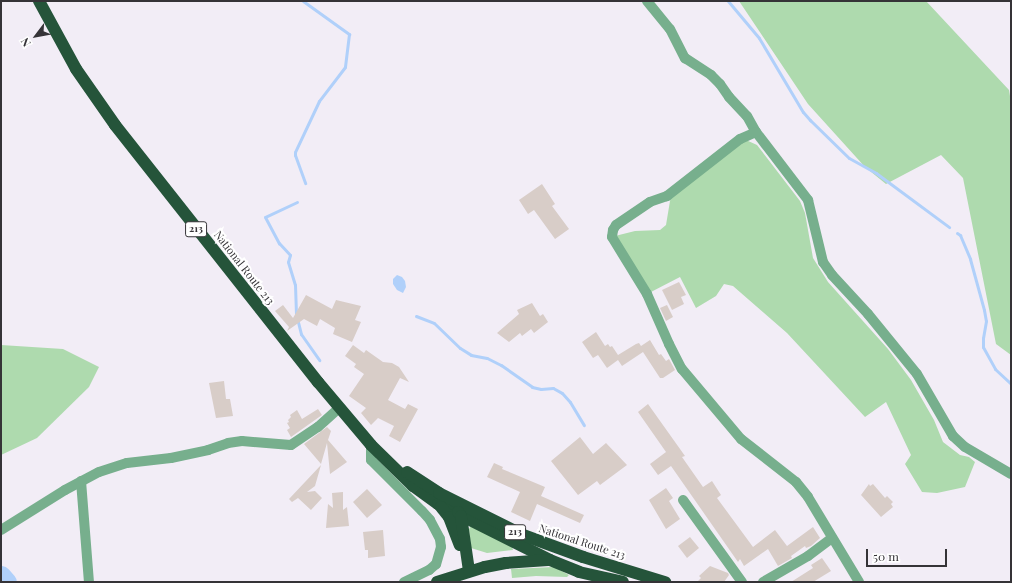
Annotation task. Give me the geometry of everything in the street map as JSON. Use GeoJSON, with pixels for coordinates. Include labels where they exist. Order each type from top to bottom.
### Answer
{"type":"FeatureCollection","features":[{"type":"Feature","properties":{"kind":"highway","name":"National Route 213"},"geometry":{"type":"LineString","coordinates":[[38,1],[76,69],[115,125],[339,408],[371,445],[417,488],[438,504],[550,560],[579,572],[624,582]]}},
{"type":"Feature","properties":{"kind":"highway","name":"National Route 213"},"geometry":{"type":"LineString","coordinates":[[371,445],[439,493],[523,535],[618,568],[665,582]]}},
{"type":"Feature","properties":{"kind":"highway"},"geometry":{"type":"LineString","coordinates":[[419,480],[435,497],[456,508],[461,516],[470,577]]}},
{"type":"Feature","properties":{"kind":"highway"},"geometry":{"type":"LineString","coordinates":[[438,504],[449,517],[453,526],[470,577]]}},
{"type":"Feature","properties":{"kind":"highway","name":"213"},"geometry":{"type":"LineString","coordinates":[[437,582],[470,577],[506,563],[550,560],[576,561],[618,568]]}},
{"type":"Feature","properties":{"kind":"street"},"geometry":{"type":"LineString","coordinates":[[646,1],[670,29],[685,58],[711,75],[720,84],[729,97],[747,116],[756,132],[808,200],[824,262],[832,275],[868,314],[914,370],[952,436],[965,447],[1011,474]]}},
{"type":"Feature","properties":{"kind":"street"},"geometry":{"type":"LineString","coordinates":[[756,132],[740,139],[666,196],[650,202],[616,225],[612,237],[647,294],[669,344],[689,378],[741,439],[796,482],[859,582]]}},
{"type":"Feature","properties":{"kind":"street"},"geometry":{"type":"LineString","coordinates":[[1,530],[81,481],[99,472],[126,462],[172,458],[208,450],[228,442],[242,441],[291,445],[318,427],[339,408]]}},
{"type":"Feature","properties":{"kind":"street"},"geometry":{"type":"LineString","coordinates":[[371,445],[371,460],[422,510],[430,520],[440,538],[441,547],[436,564],[430,570],[404,582]]}},
{"type":"Feature","properties":{"kind":"street"},"geometry":{"type":"LineString","coordinates":[[81,481],[89,582]]}},
{"type":"Feature","properties":{"kind":"street"},"geometry":{"type":"LineString","coordinates":[[683,500],[742,582]]}},
{"type":"Feature","properties":{"kind":"street"},"geometry":{"type":"LineString","coordinates":[[763,582],[808,556],[832,538]]}},
{"type":"Feature","properties":{"kind":"green space"},"geometry":{"type":"Polygon","coordinates":[[[739,1],[926,1],[1009,90],[1011,102],[1011,355],[996,344],[963,178],[941,155],[886,184],[865,167],[808,104],[739,1]]]}},
{"type":"Feature","properties":{"kind":"green space"},"geometry":{"type":"Polygon","coordinates":[[[746,140],[757,145],[800,201],[805,213],[813,258],[828,282],[888,349],[911,380],[934,420],[943,442],[960,455],[969,457],[975,462],[965,487],[937,493],[922,492],[905,464],[911,455],[886,402],[865,417],[787,333],[733,286],[724,284],[716,296],[696,308],[680,277],[649,293],[615,236],[635,231],[660,230],[666,225],[671,195],[746,140]]]}},
{"type":"Feature","properties":{"kind":"green space"},"geometry":{"type":"Polygon","coordinates":[[[1,345],[63,349],[99,367],[89,387],[37,438],[1,455],[1,345]]]}},
{"type":"Feature","properties":{"kind":"green space"},"geometry":{"type":"Polygon","coordinates":[[[471,526],[512,546],[513,550],[487,553],[471,548],[469,529],[471,526]]]}},
{"type":"Feature","properties":{"kind":"green space"},"geometry":{"type":"Polygon","coordinates":[[[554,567],[569,575],[567,577],[536,576],[512,578],[511,569],[554,567]]]}},
{"type":"Feature","properties":{"kind":"water"},"geometry":{"type":"Polygon","coordinates":[[[397,275],[402,277],[405,281],[406,287],[403,293],[397,290],[393,284],[393,279],[397,275]]]}},
{"type":"Feature","properties":{"kind":"building"},"geometry":{"type":"Polygon","coordinates":[[[542,184],[555,204],[552,206],[569,229],[555,239],[534,210],[528,214],[519,200],[542,184]]]}},
{"type":"Feature","properties":{"kind":"building"},"geometry":{"type":"Polygon","coordinates":[[[679,282],[686,295],[681,297],[684,304],[672,310],[662,290],[679,282]]]}},
{"type":"Feature","properties":{"kind":"building"},"geometry":{"type":"Polygon","coordinates":[[[306,295],[332,309],[336,300],[361,306],[355,320],[361,322],[352,342],[333,334],[335,328],[320,319],[317,326],[304,319],[287,331],[289,327],[275,311],[283,305],[293,318],[306,295]]]}},
{"type":"Feature","properties":{"kind":"building"},"geometry":{"type":"Polygon","coordinates":[[[532,303],[540,316],[543,314],[548,322],[534,333],[531,329],[522,336],[520,333],[509,342],[497,333],[519,314],[517,310],[532,303]]]}},
{"type":"Feature","properties":{"kind":"building"},"geometry":{"type":"Polygon","coordinates":[[[667,305],[673,317],[666,321],[660,308],[667,305]]]}},
{"type":"Feature","properties":{"kind":"building"},"geometry":{"type":"Polygon","coordinates":[[[596,332],[605,346],[608,344],[610,347],[612,346],[618,355],[636,344],[639,343],[641,346],[650,340],[659,355],[661,354],[666,361],[669,359],[675,370],[663,378],[660,378],[643,352],[622,366],[618,360],[607,368],[598,355],[593,358],[582,342],[596,332]]]}},
{"type":"Feature","properties":{"kind":"building"},"geometry":{"type":"Polygon","coordinates":[[[353,345],[364,353],[366,350],[383,362],[392,363],[399,367],[409,382],[400,378],[388,400],[405,409],[408,404],[418,409],[400,442],[389,436],[394,426],[378,418],[371,425],[361,413],[366,408],[349,396],[364,374],[354,367],[356,364],[345,356],[353,345]]]}},
{"type":"Feature","properties":{"kind":"building"},"geometry":{"type":"Polygon","coordinates":[[[224,381],[226,399],[230,399],[233,416],[216,418],[209,383],[224,381]]]}},
{"type":"Feature","properties":{"kind":"building"},"geometry":{"type":"Polygon","coordinates":[[[648,404],[685,456],[682,457],[703,487],[712,481],[721,495],[717,498],[753,547],[775,530],[787,546],[813,527],[820,538],[811,546],[806,548],[805,546],[791,556],[792,558],[778,566],[768,549],[744,566],[740,559],[738,562],[671,466],[658,475],[650,464],[666,452],[638,412],[648,404]]]}},
{"type":"Feature","properties":{"kind":"building"},"geometry":{"type":"Polygon","coordinates":[[[318,409],[322,415],[291,437],[287,430],[290,428],[287,423],[291,417],[290,415],[297,410],[302,419],[318,409]]]}},
{"type":"Feature","properties":{"kind":"building"},"geometry":{"type":"Polygon","coordinates":[[[327,427],[331,431],[328,440],[347,462],[330,474],[327,443],[321,464],[304,444],[327,427]]]}},
{"type":"Feature","properties":{"kind":"building"},"geometry":{"type":"Polygon","coordinates":[[[580,437],[593,454],[606,443],[627,465],[600,485],[597,481],[578,495],[551,461],[580,437]]]}},
{"type":"Feature","properties":{"kind":"building"},"geometry":{"type":"Polygon","coordinates":[[[494,463],[503,467],[502,469],[545,487],[541,496],[584,515],[580,523],[537,504],[530,521],[511,512],[520,492],[487,477],[494,463]]]}},
{"type":"Feature","properties":{"kind":"building"},"geometry":{"type":"Polygon","coordinates":[[[321,465],[315,486],[307,492],[315,491],[322,498],[311,510],[298,498],[292,502],[289,499],[321,465]]]}},
{"type":"Feature","properties":{"kind":"building"},"geometry":{"type":"Polygon","coordinates":[[[869,484],[870,486],[873,484],[885,498],[887,496],[893,502],[891,504],[893,507],[881,517],[861,495],[869,484]]]}},
{"type":"Feature","properties":{"kind":"building"},"geometry":{"type":"Polygon","coordinates":[[[666,488],[673,498],[669,501],[680,519],[666,529],[649,500],[666,488]]]}},
{"type":"Feature","properties":{"kind":"building"},"geometry":{"type":"Polygon","coordinates":[[[367,489],[382,505],[367,518],[353,502],[367,489]]]}},
{"type":"Feature","properties":{"kind":"building"},"geometry":{"type":"Polygon","coordinates":[[[343,492],[343,510],[347,507],[349,526],[326,528],[328,504],[333,508],[332,493],[343,492]]]}},
{"type":"Feature","properties":{"kind":"building"},"geometry":{"type":"Polygon","coordinates":[[[383,530],[385,556],[368,558],[368,550],[365,550],[363,532],[383,530]]]}},
{"type":"Feature","properties":{"kind":"building"},"geometry":{"type":"Polygon","coordinates":[[[690,537],[699,548],[687,558],[678,546],[690,537]]]}},
{"type":"Feature","properties":{"kind":"building"},"geometry":{"type":"Polygon","coordinates":[[[822,558],[831,571],[813,582],[791,582],[813,568],[811,565],[822,558]]]}},
{"type":"Feature","properties":{"kind":"building"},"geometry":{"type":"Polygon","coordinates":[[[710,566],[728,573],[729,575],[724,582],[697,582],[701,578],[699,576],[710,566]]]}},
{"type":"Feature","properties":{"kind":"waterway"},"geometry":{"type":"LineString","coordinates":[[303,1],[349,34],[345,67],[319,101],[295,152],[305,183]]}},
{"type":"Feature","properties":{"kind":"waterway"},"geometry":{"type":"LineString","coordinates":[[728,1],[759,38],[803,112],[810,120],[849,158],[876,173],[949,227]]}},
{"type":"Feature","properties":{"kind":"waterway"},"geometry":{"type":"LineString","coordinates":[[297,202],[265,217],[279,243],[290,255],[288,262],[295,285],[296,314],[301,334],[319,360]]}},
{"type":"Feature","properties":{"kind":"waterway"},"geometry":{"type":"LineString","coordinates":[[957,233],[960,235],[970,259],[984,310],[986,321],[983,347],[995,369],[1011,384]]}},
{"type":"Feature","properties":{"kind":"waterway"},"geometry":{"type":"LineString","coordinates":[[416,316],[434,323],[460,348],[471,355],[487,358],[501,365],[532,387],[541,389],[553,388],[562,393],[570,402],[584,425]]}},
{"type":"Feature","properties":{"kind":"waterway"},"geometry":{"type":"LineString","coordinates":[[1,575],[7,582]]}}]}
